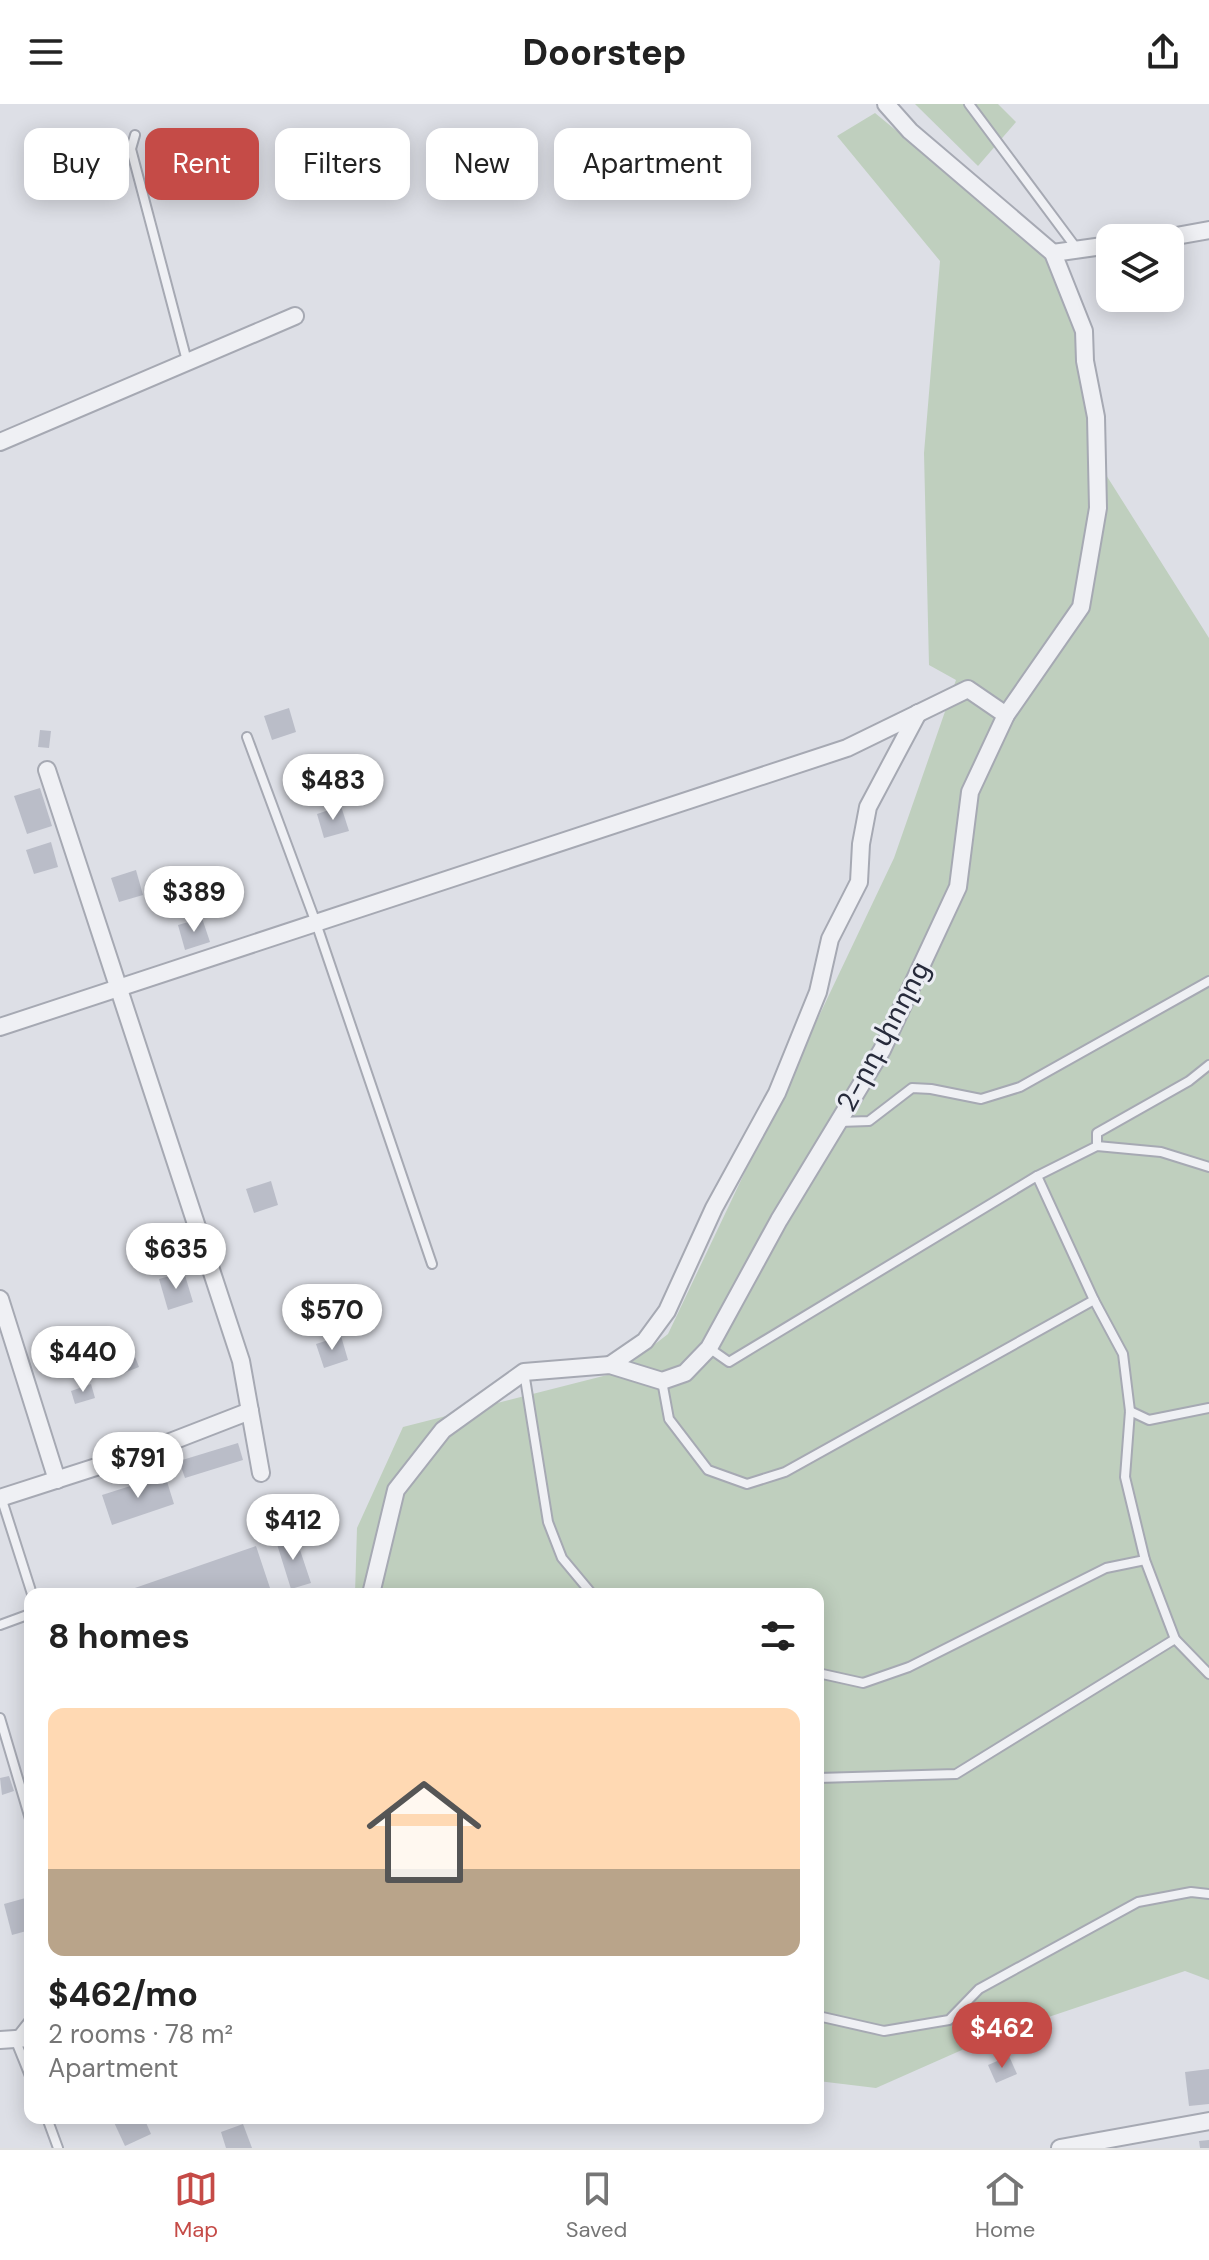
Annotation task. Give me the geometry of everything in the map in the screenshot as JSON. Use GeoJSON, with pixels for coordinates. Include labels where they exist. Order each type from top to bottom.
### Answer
{"type":"FeatureCollection","features":[{"type":"Feature","properties":{"kind":"street"},"geometry":{"type":"LineString","coordinates":[[886,104],[910,131],[1053,253],[1096,247]]}},
{"type":"Feature","properties":{"kind":"street"},"geometry":{"type":"LineString","coordinates":[[1184,235],[1209,230]]}},
{"type":"Feature","properties":{"kind":"street","name":"2-րդ փողոց"},"geometry":{"type":"LineString","coordinates":[[662,1381],[685,1373],[709,1348],[779,1220],[882,1050],[958,887],[970,792],[1006,715],[1081,607],[1098,508],[1096,417],[1085,361],[1084,331],[1053,253]]}},
{"type":"Feature","properties":{"kind":"street"},"geometry":{"type":"LineString","coordinates":[[0,442],[295,316]]}},
{"type":"Feature","properties":{"kind":"street"},"geometry":{"type":"LineString","coordinates":[[0,1027],[847,748],[968,689],[1006,715]]}},
{"type":"Feature","properties":{"kind":"street"},"geometry":{"type":"LineString","coordinates":[[610,1365],[645,1341],[667,1311],[714,1208],[777,1093],[818,992],[830,939],[859,882],[861,844],[868,807],[918,713]]}},
{"type":"Feature","properties":{"kind":"street"},"geometry":{"type":"LineString","coordinates":[[47,770],[241,1361],[261,1473]]}},
{"type":"Feature","properties":{"kind":"street"},"geometry":{"type":"LineString","coordinates":[[0,1299],[57,1480]]}},
{"type":"Feature","properties":{"kind":"street"},"geometry":{"type":"LineString","coordinates":[[372,1588],[396,1490],[443,1430],[524,1372],[610,1365],[662,1381]]}},
{"type":"Feature","properties":{"kind":"street"},"geometry":{"type":"LineString","coordinates":[[0,1498],[152,1449],[250,1411]]}},
{"type":"Feature","properties":{"kind":"street"},"geometry":{"type":"LineString","coordinates":[[1060,2148],[1209,2121]]}},
{"type":"Feature","properties":{"kind":"lane"},"geometry":{"type":"LineString","coordinates":[[969,104],[1078,250]]}},
{"type":"Feature","properties":{"kind":"lane"},"geometry":{"type":"LineString","coordinates":[[135,135],[131,149],[187,361]]}},
{"type":"Feature","properties":{"kind":"lane"},"geometry":{"type":"LineString","coordinates":[[247,737],[316,923],[432,1264]]}},
{"type":"Feature","properties":{"kind":"lane"},"geometry":{"type":"LineString","coordinates":[[838,1122],[869,1121],[912,1088],[981,1099],[1020,1087],[1209,981]]}},
{"type":"Feature","properties":{"kind":"lane"},"geometry":{"type":"LineString","coordinates":[[1097,1146],[1097,1133],[1189,1081],[1209,1065]]}},
{"type":"Feature","properties":{"kind":"lane"},"geometry":{"type":"LineString","coordinates":[[709,1348],[729,1362],[1037,1176],[1097,1146],[1161,1152],[1209,1167]]}},
{"type":"Feature","properties":{"kind":"lane"},"geometry":{"type":"LineString","coordinates":[[1037,1176],[1094,1300],[1123,1354],[1130,1411],[1125,1477],[1145,1560],[1175,1639],[1209,1674]]}},
{"type":"Feature","properties":{"kind":"lane"},"geometry":{"type":"LineString","coordinates":[[662,1381],[669,1419],[708,1470],[747,1484],[785,1472],[1094,1300]]}},
{"type":"Feature","properties":{"kind":"lane"},"geometry":{"type":"LineString","coordinates":[[524,1372],[548,1522],[562,1558],[587,1588]]}},
{"type":"Feature","properties":{"kind":"lane"},"geometry":{"type":"LineString","coordinates":[[1130,1411],[1149,1420],[1209,1408]]}},
{"type":"Feature","properties":{"kind":"lane"},"geometry":{"type":"LineString","coordinates":[[0,1498],[30,1588]]}},
{"type":"Feature","properties":{"kind":"lane"},"geometry":{"type":"LineString","coordinates":[[824,1674],[863,1683],[909,1667],[1106,1568],[1145,1560]]}},
{"type":"Feature","properties":{"kind":"lane"},"geometry":{"type":"LineString","coordinates":[[0,1625],[24,1616]]}},
{"type":"Feature","properties":{"kind":"lane"},"geometry":{"type":"LineString","coordinates":[[824,1778],[956,1774],[1175,1639]]}},
{"type":"Feature","properties":{"kind":"lane"},"geometry":{"type":"LineString","coordinates":[[0,1718],[24,1799]]}},
{"type":"Feature","properties":{"kind":"lane"},"geometry":{"type":"LineString","coordinates":[[824,2017],[884,2031],[949,2020],[979,1989],[1138,1902],[1191,1892],[1209,1894]]}},
{"type":"Feature","properties":{"kind":"lane"},"geometry":{"type":"LineString","coordinates":[[15,2039],[24,2061]]}},
{"type":"Feature","properties":{"kind":"lane"},"geometry":{"type":"LineString","coordinates":[[49,2124],[58,2148]]}},
{"type":"Feature","properties":{"kind":"green space"},"geometry":{"type":"Polygon","coordinates":[[[915,104],[998,104],[1016,122],[978,166],[915,104]]]}},
{"type":"Feature","properties":{"kind":"green space"},"geometry":{"type":"Polygon","coordinates":[[[875,113],[1048,256],[1074,316],[1096,459],[1209,638],[1209,1980],[1185,1971],[998,2034],[876,2088],[824,2082],[824,1588],[355,1588],[357,1528],[403,1427],[619,1372],[668,1334],[894,858],[956,680],[929,665],[924,453],[940,261],[837,136],[875,113]]]}},
{"type":"Feature","properties":{"kind":"building"},"geometry":{"type":"Polygon","coordinates":[[[289,708],[296,732],[272,740],[264,716],[289,708]]]}},
{"type":"Feature","properties":{"kind":"building"},"geometry":{"type":"Polygon","coordinates":[[[40,730],[51,731],[49,748],[38,747],[40,730]]]}},
{"type":"Feature","properties":{"kind":"building"},"geometry":{"type":"Polygon","coordinates":[[[323,761],[331,786],[306,793],[299,769],[323,761]]]}},
{"type":"Feature","properties":{"kind":"building"},"geometry":{"type":"Polygon","coordinates":[[[40,788],[52,826],[27,834],[14,796],[40,788]]]}},
{"type":"Feature","properties":{"kind":"building"},"geometry":{"type":"Polygon","coordinates":[[[341,806],[349,831],[324,838],[317,814],[341,806]]]}},
{"type":"Feature","properties":{"kind":"building"},"geometry":{"type":"Polygon","coordinates":[[[51,842],[58,867],[34,874],[26,850],[51,842]]]}},
{"type":"Feature","properties":{"kind":"building"},"geometry":{"type":"Polygon","coordinates":[[[136,870],[143,895],[119,902],[111,878],[136,870]]]}},
{"type":"Feature","properties":{"kind":"building"},"geometry":{"type":"Polygon","coordinates":[[[202,918],[210,942],[185,950],[178,925],[202,918]]]}},
{"type":"Feature","properties":{"kind":"building"},"geometry":{"type":"Polygon","coordinates":[[[271,1181],[278,1205],[254,1213],[246,1189],[271,1181]]]}},
{"type":"Feature","properties":{"kind":"building"},"geometry":{"type":"Polygon","coordinates":[[[184,1272],[193,1302],[168,1310],[159,1279],[184,1272]]]}},
{"type":"Feature","properties":{"kind":"building"},"geometry":{"type":"Polygon","coordinates":[[[341,1336],[348,1360],[324,1368],[316,1344],[341,1336]]]}},
{"type":"Feature","properties":{"kind":"building"},"geometry":{"type":"Polygon","coordinates":[[[130,1344],[139,1367],[114,1377],[104,1354],[130,1344]]]}},
{"type":"Feature","properties":{"kind":"building"},"geometry":{"type":"Polygon","coordinates":[[[91,1384],[95,1398],[75,1404],[71,1391],[91,1384]]]}},
{"type":"Feature","properties":{"kind":"building"},"geometry":{"type":"Polygon","coordinates":[[[238,1443],[243,1460],[185,1478],[179,1461],[238,1443]]]}},
{"type":"Feature","properties":{"kind":"building"},"geometry":{"type":"Polygon","coordinates":[[[165,1475],[174,1504],[112,1525],[102,1495],[165,1475]]]}},
{"type":"Feature","properties":{"kind":"building"},"geometry":{"type":"Polygon","coordinates":[[[295,1535],[311,1583],[291,1588],[276,1541],[295,1535]]]}},
{"type":"Feature","properties":{"kind":"building"},"geometry":{"type":"Polygon","coordinates":[[[256,1546],[270,1588],[135,1588],[256,1546]]]}},
{"type":"Feature","properties":{"kind":"building"},"geometry":{"type":"Polygon","coordinates":[[[9,1776],[14,1791],[2,1795],[0,1778],[9,1776]]]}},
{"type":"Feature","properties":{"kind":"building"},"geometry":{"type":"Polygon","coordinates":[[[24,1898],[24,1932],[12,1935],[4,1904],[24,1898]]]}},
{"type":"Feature","properties":{"kind":"building"},"geometry":{"type":"Polygon","coordinates":[[[1009,2056],[1017,2074],[996,2083],[988,2065],[1009,2056]]]}},
{"type":"Feature","properties":{"kind":"building"},"geometry":{"type":"Polygon","coordinates":[[[1209,2069],[1209,2104],[1189,2106],[1185,2072],[1209,2069]]]}},
{"type":"Feature","properties":{"kind":"building"},"geometry":{"type":"Polygon","coordinates":[[[115,2124],[147,2124],[151,2134],[125,2146],[115,2124]]]}},
{"type":"Feature","properties":{"kind":"building"},"geometry":{"type":"Polygon","coordinates":[[[243,2124],[252,2148],[226,2148],[221,2132],[243,2124]]]}},
{"type":"Feature","properties":{"kind":"building"},"geometry":{"type":"Polygon","coordinates":[[[1209,2140],[1209,2148],[1200,2148],[1199,2141],[1209,2140]]]}}]}
